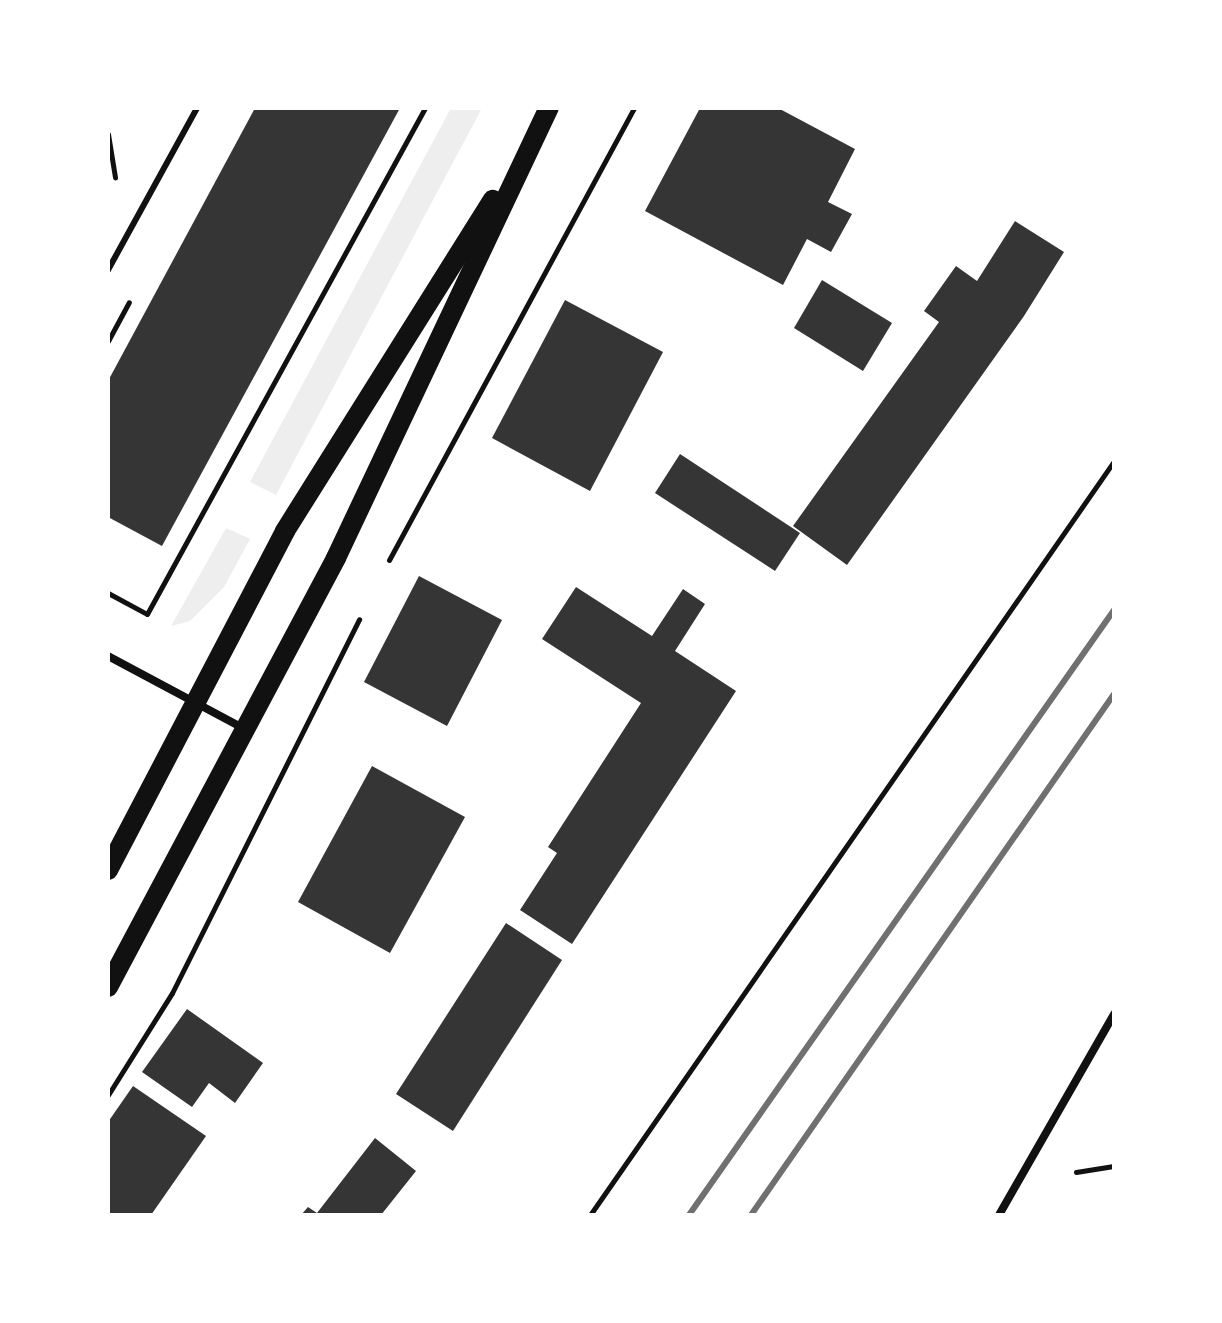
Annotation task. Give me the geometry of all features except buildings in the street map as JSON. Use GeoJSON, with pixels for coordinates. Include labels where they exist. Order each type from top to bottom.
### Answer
{"type":"FeatureCollection","features":[{"type":"Feature","properties":{"kind":"main road"},"geometry":{"type":"LineString","coordinates":[[108,870],[285,531],[544,117]]}},
{"type":"Feature","properties":{"kind":"main road"},"geometry":{"type":"LineString","coordinates":[[108,987],[336,558],[544,117]]}},
{"type":"Feature","properties":{"kind":"street"},"geometry":{"type":"LineString","coordinates":[[108,656],[245,729]]}},
{"type":"Feature","properties":{"kind":"street"},"geometry":{"type":"LineString","coordinates":[[999,1215],[1114,1014]]}},
{"type":"Feature","properties":{"kind":"lane"},"geometry":{"type":"LineString","coordinates":[[108,270],[197,108]]}},
{"type":"Feature","properties":{"kind":"path"},"geometry":{"type":"LineString","coordinates":[[108,593],[147,614],[425,108]]}},
{"type":"Feature","properties":{"kind":"path"},"geometry":{"type":"LineString","coordinates":[[386,566],[634,108]]}},
{"type":"Feature","properties":{"kind":"path"},"geometry":{"type":"LineString","coordinates":[[590,1215],[1114,461]]}},
{"type":"Feature","properties":{"kind":"path"},"geometry":{"type":"LineString","coordinates":[[108,1095],[172,993],[365,607]]}},
{"type":"Feature","properties":{"kind":"path"},"geometry":{"type":"LineString","coordinates":[[1076,1172],[1114,1166]]}},
{"type":"Feature","properties":{"kind":"shaded area"},"geometry":{"type":"Polygon","coordinates":[[[451,108],[482,108],[276,495],[250,482],[451,108]]]}},
{"type":"Feature","properties":{"kind":"shaded area"},"geometry":{"type":"Polygon","coordinates":[[[226,528],[250,539],[224,587],[190,621],[171,626],[226,528]]]}},
{"type":"Feature","properties":{"kind":"railway"},"geometry":{"type":"LineString","coordinates":[[689,1215],[1114,610]]}},
{"type":"Feature","properties":{"kind":"railway"},"geometry":{"type":"LineString","coordinates":[[751,1215],[1114,694]]}}]}
